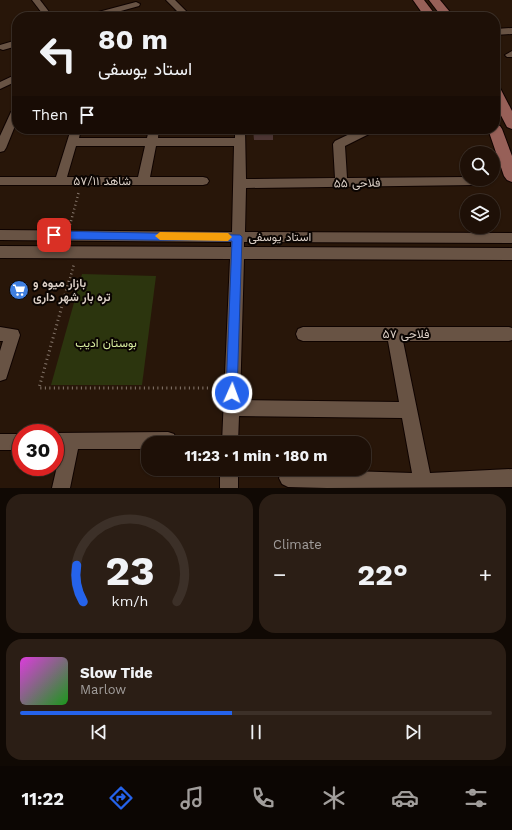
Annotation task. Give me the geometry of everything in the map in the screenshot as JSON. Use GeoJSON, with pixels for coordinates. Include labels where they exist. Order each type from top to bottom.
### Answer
{"type":"FeatureCollection","features":[{"type":"Feature","properties":{"kind":"main road"},"geometry":{"type":"LineString","coordinates":[[418,0],[427,12]]}},
{"type":"Feature","properties":{"kind":"main road"},"geometry":{"type":"LineString","coordinates":[[434,0],[444,12]]}},
{"type":"Feature","properties":{"kind":"main road"},"geometry":{"type":"LineString","coordinates":[[500,101],[512,124]]}},
{"type":"Feature","properties":{"kind":"main road"},"geometry":{"type":"LineString","coordinates":[[497,134],[512,176]]}},
{"type":"Feature","properties":{"kind":"street"},"geometry":{"type":"LineString","coordinates":[[36,0],[46,12]]}},
{"type":"Feature","properties":{"kind":"street"},"geometry":{"type":"LineString","coordinates":[[170,0],[183,12]]}},
{"type":"Feature","properties":{"kind":"street"},"geometry":{"type":"LineString","coordinates":[[108,12],[136,4]]}},
{"type":"Feature","properties":{"kind":"street"},"geometry":{"type":"LineString","coordinates":[[500,32],[512,31]]}},
{"type":"Feature","properties":{"kind":"street"},"geometry":{"type":"LineString","coordinates":[[3,47],[12,44]]}},
{"type":"Feature","properties":{"kind":"street"},"geometry":{"type":"LineString","coordinates":[[1,142],[12,120]]}},
{"type":"Feature","properties":{"kind":"street"},"geometry":{"type":"LineString","coordinates":[[60,181],[74,134]]}},
{"type":"Feature","properties":{"kind":"street"},"geometry":{"type":"LineString","coordinates":[[143,181],[153,134]]}},
{"type":"Feature","properties":{"kind":"street"},"geometry":{"type":"LineString","coordinates":[[230,436],[236,253],[240,184],[240,134]]}},
{"type":"Feature","properties":{"kind":"street"},"geometry":{"type":"LineString","coordinates":[[341,183],[339,144],[359,134]]}},
{"type":"Feature","properties":{"kind":"street"},"geometry":{"type":"LineString","coordinates":[[72,142],[240,142]]}},
{"type":"Feature","properties":{"kind":"street","name":"شاهد ۵۷/۱۱"},"geometry":{"type":"LineString","coordinates":[[0,181],[203,181]]}},
{"type":"Feature","properties":{"kind":"street","name":"فلاحی ۵۵"},"geometry":{"type":"LineString","coordinates":[[240,184],[460,181]]}},
{"type":"Feature","properties":{"kind":"street","name":"استاد یوسفی"},"geometry":{"type":"LineString","coordinates":[[0,235],[512,238]]}},
{"type":"Feature","properties":{"kind":"street","name":"استاد یوسفی"},"geometry":{"type":"LineString","coordinates":[[0,252],[512,254]]}},
{"type":"Feature","properties":{"kind":"street"},"geometry":{"type":"LineString","coordinates":[[0,373],[7,334]]}},
{"type":"Feature","properties":{"kind":"street","name":"فلاحی ۵۷"},"geometry":{"type":"LineString","coordinates":[[303,334],[509,334]]}},
{"type":"Feature","properties":{"kind":"street"},"geometry":{"type":"LineString","coordinates":[[394,334],[423,482]]}},
{"type":"Feature","properties":{"kind":"street"},"geometry":{"type":"LineString","coordinates":[[231,408],[409,410]]}},
{"type":"Feature","properties":{"kind":"street"},"geometry":{"type":"LineString","coordinates":[[64,441],[141,440]]}},
{"type":"Feature","properties":{"kind":"street"},"geometry":{"type":"LineString","coordinates":[[0,442],[12,442]]}},
{"type":"Feature","properties":{"kind":"street"},"geometry":{"type":"LineString","coordinates":[[61,488],[62,476]]}},
{"type":"Feature","properties":{"kind":"street"},"geometry":{"type":"LineString","coordinates":[[228,488],[229,476]]}},
{"type":"Feature","properties":{"kind":"street"},"geometry":{"type":"LineString","coordinates":[[288,478],[423,482],[512,478]]}},
{"type":"Feature","properties":{"kind":"path"},"geometry":{"type":"LineString","coordinates":[[67,235],[82,181]]}},
{"type":"Feature","properties":{"kind":"path"},"geometry":{"type":"LineString","coordinates":[[77,252],[39,388],[209,388]]}},
{"type":"Feature","properties":{"kind":"green space","name":"بوستان ادیب"},"geometry":{"type":"Polygon","coordinates":[[[82,274],[156,276],[142,385],[51,385],[82,274]]]}},
{"type":"Feature","properties":{"kind":"slow traffic"},"geometry":{"type":"LineString","coordinates":[[160,236],[228,237]]}},
{"type":"Feature","properties":{"kind":"place","name":"بازار میوه و تره بار شهر داری"},"geometry":{"type":"Point","coordinates":[19,290]}},
{"type":"Feature","properties":{"kind":"route"},"geometry":{"type":"LineString","coordinates":[[54,235],[237,237],[232,393]]}}]}
